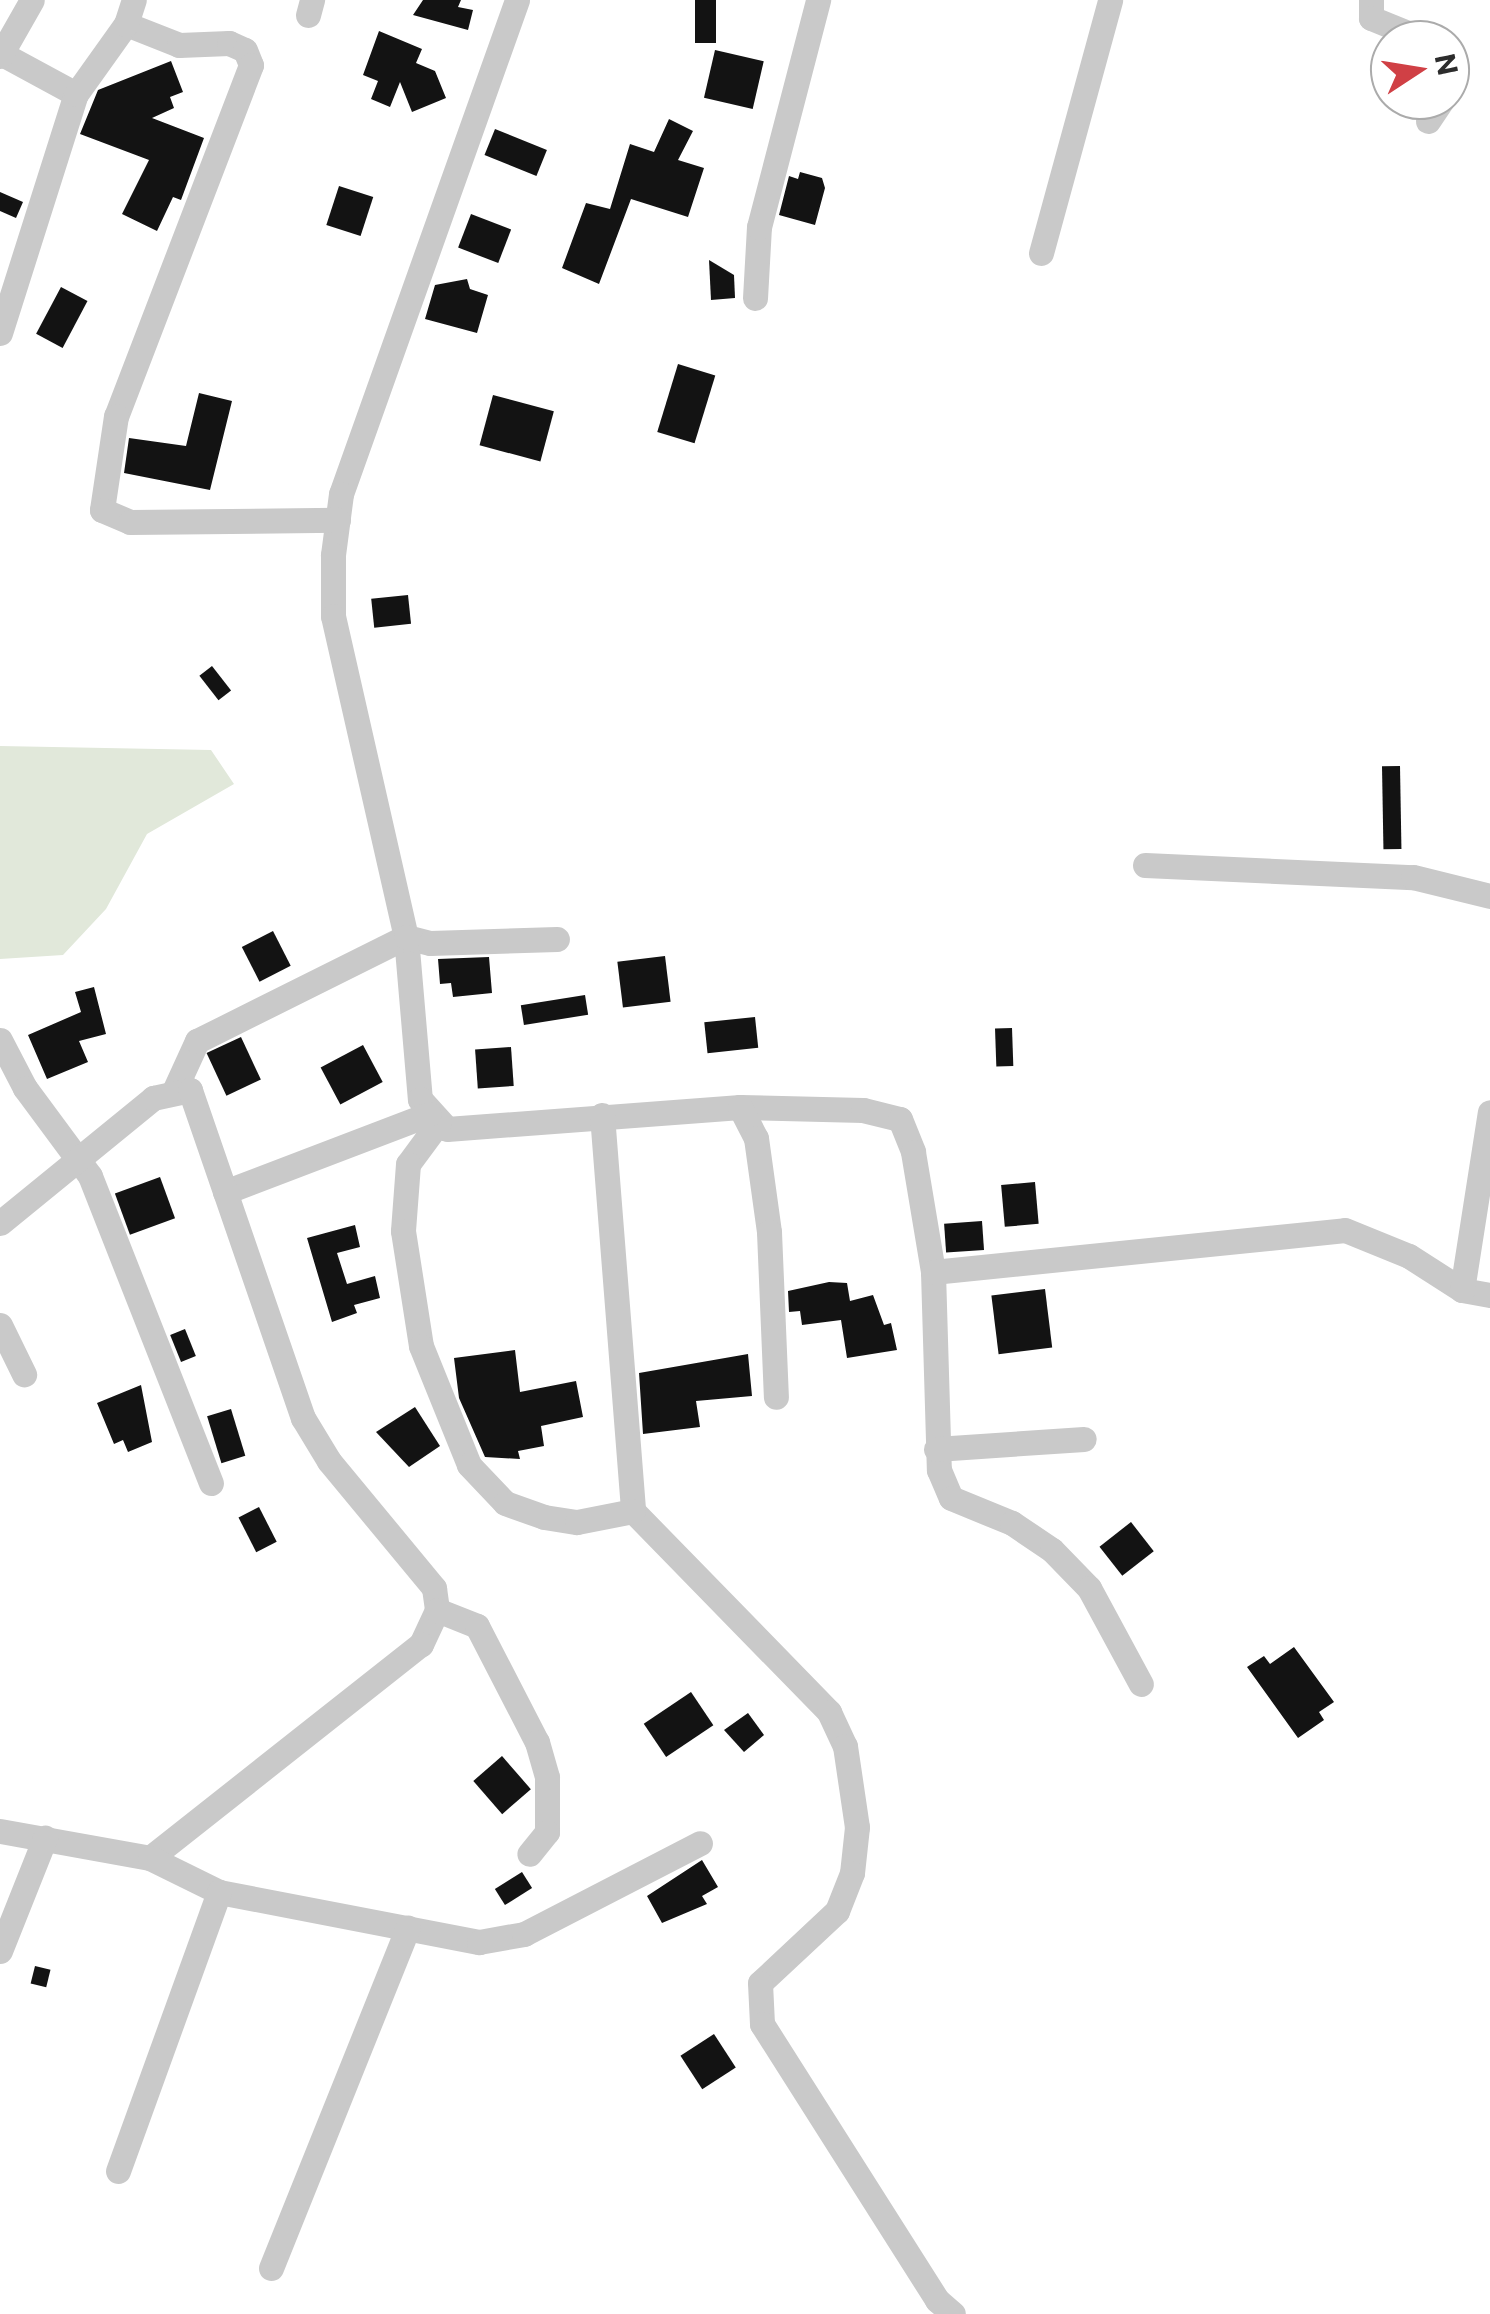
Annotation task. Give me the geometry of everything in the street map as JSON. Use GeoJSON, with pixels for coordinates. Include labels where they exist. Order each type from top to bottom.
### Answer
{"type":"FeatureCollection","features":[{"type":"Feature","properties":{"kind":"street"},"geometry":{"type":"LineString","coordinates":[[32,0],[1,55],[76,94]]}},
{"type":"Feature","properties":{"kind":"street"},"geometry":{"type":"LineString","coordinates":[[517,0],[341,494],[338,520],[333,616],[406,938],[420,1099],[447,1129],[740,1107],[864,1110],[900,1119],[914,1152],[933,1272],[936,1449],[951,1498],[1012,1524],[1052,1550],[1089,1588],[1141,1684]]}},
{"type":"Feature","properties":{"kind":"street"},"geometry":{"type":"LineString","coordinates":[[755,298],[759,228],[818,0]]}},
{"type":"Feature","properties":{"kind":"street"},"geometry":{"type":"LineString","coordinates":[[1041,253],[1110,0]]}},
{"type":"Feature","properties":{"kind":"street"},"geometry":{"type":"LineString","coordinates":[[0,333],[76,94],[130,12],[179,45],[229,42],[245,50],[251,65],[116,416],[102,510],[130,522],[338,520]]}},
{"type":"Feature","properties":{"kind":"street"},"geometry":{"type":"LineString","coordinates":[[1145,865],[1413,877],[1489,902]]}},
{"type":"Feature","properties":{"kind":"street"},"geometry":{"type":"LineString","coordinates":[[175,1089],[197,1040],[406,938],[430,943],[558,939]]}},
{"type":"Feature","properties":{"kind":"street"},"geometry":{"type":"LineString","coordinates":[[0,1040],[75,1158],[112,1227],[212,1483]]}},
{"type":"Feature","properties":{"kind":"street"},"geometry":{"type":"LineString","coordinates":[[0,1223],[153,1098],[175,1089],[190,1090],[303,1418],[329,1461],[434,1588],[437,1610],[421,1644],[150,1858]]}},
{"type":"Feature","properties":{"kind":"street"},"geometry":{"type":"LineString","coordinates":[[740,1107],[756,1138],[769,1232],[776,1397]]}},
{"type":"Feature","properties":{"kind":"street"},"geometry":{"type":"LineString","coordinates":[[1462,1290],[1490,1112]]}},
{"type":"Feature","properties":{"kind":"street"},"geometry":{"type":"LineString","coordinates":[[602,1115],[633,1511],[828,1712],[845,1746],[857,1827],[852,1873],[837,1911],[760,1984],[757,2004],[762,2024],[953,2314]]}},
{"type":"Feature","properties":{"kind":"street"},"geometry":{"type":"LineString","coordinates":[[225,1192],[434,1118]]}},
{"type":"Feature","properties":{"kind":"street"},"geometry":{"type":"LineString","coordinates":[[434,1118],[408,1164],[403,1232],[421,1346],[469,1465],[505,1503],[544,1517],[576,1522],[633,1511]]}},
{"type":"Feature","properties":{"kind":"street"},"geometry":{"type":"LineString","coordinates":[[933,1272],[1345,1230],[1408,1256],[1462,1290],[1490,1295]]}},
{"type":"Feature","properties":{"kind":"street"},"geometry":{"type":"LineString","coordinates":[[0,1325],[24,1374]]}},
{"type":"Feature","properties":{"kind":"street"},"geometry":{"type":"LineString","coordinates":[[936,1449],[1084,1439]]}},
{"type":"Feature","properties":{"kind":"street"},"geometry":{"type":"LineString","coordinates":[[437,1610],[476,1626],[537,1742],[547,1777],[547,1832],[529,1854]]}},
{"type":"Feature","properties":{"kind":"street"},"geometry":{"type":"LineString","coordinates":[[0,1832],[150,1858],[219,1892],[479,1942],[524,1934],[700,1843]]}},
{"type":"Feature","properties":{"kind":"street"},"geometry":{"type":"LineString","coordinates":[[0,1951],[45,1838]]}},
{"type":"Feature","properties":{"kind":"street"},"geometry":{"type":"LineString","coordinates":[[118,2171],[219,1892]]}},
{"type":"Feature","properties":{"kind":"street"},"geometry":{"type":"LineString","coordinates":[[271,2268],[408,1928]]}},
{"type":"Feature","properties":{"kind":"shaded area"},"geometry":{"type":"Polygon","coordinates":[[[0,746],[211,750],[234,784],[147,834],[106,909],[63,955],[0,959],[0,746]]]}},
{"type":"Feature","properties":{"kind":"building"},"geometry":{"type":"Polygon","coordinates":[[[423,0],[461,0],[458,7],[473,10],[468,30],[413,15],[423,0]]]}},
{"type":"Feature","properties":{"kind":"building"},"geometry":{"type":"Polygon","coordinates":[[[695,0],[716,0],[716,43],[695,43],[695,0]]]}},
{"type":"Feature","properties":{"kind":"building"},"geometry":{"type":"Polygon","coordinates":[[[379,31],[422,49],[416,63],[435,71],[446,98],[412,112],[400,82],[390,107],[371,99],[378,81],[363,75],[379,31]]]}},
{"type":"Feature","properties":{"kind":"building"},"geometry":{"type":"Polygon","coordinates":[[[715,50],[764,61],[753,109],[704,98],[715,50]]]}},
{"type":"Feature","properties":{"kind":"building"},"geometry":{"type":"Polygon","coordinates":[[[171,61],[183,92],[170,97],[174,108],[152,118],[204,138],[181,200],[173,197],[157,231],[122,214],[149,160],[80,134],[98,90],[171,61]]]}},
{"type":"Feature","properties":{"kind":"building"},"geometry":{"type":"Polygon","coordinates":[[[669,119],[693,131],[678,160],[704,168],[688,217],[631,199],[599,284],[562,268],[586,203],[610,209],[630,144],[654,152],[669,119]]]}},
{"type":"Feature","properties":{"kind":"building"},"geometry":{"type":"Polygon","coordinates":[[[495,129],[547,150],[536,176],[485,155],[495,129]]]}},
{"type":"Feature","properties":{"kind":"building"},"geometry":{"type":"Polygon","coordinates":[[[800,172],[822,178],[825,188],[815,225],[779,215],[789,176],[798,179],[800,172]]]}},
{"type":"Feature","properties":{"kind":"building"},"geometry":{"type":"Polygon","coordinates":[[[339,186],[373,197],[361,236],[326,225],[339,186]]]}},
{"type":"Feature","properties":{"kind":"building"},"geometry":{"type":"Polygon","coordinates":[[[0,192],[23,202],[16,218],[0,211],[0,192]]]}},
{"type":"Feature","properties":{"kind":"building"},"geometry":{"type":"Polygon","coordinates":[[[471,214],[511,229],[498,263],[458,248],[471,214]]]}},
{"type":"Feature","properties":{"kind":"building"},"geometry":{"type":"Polygon","coordinates":[[[709,260],[734,275],[735,298],[711,300],[709,260]]]}},
{"type":"Feature","properties":{"kind":"building"},"geometry":{"type":"Polygon","coordinates":[[[467,279],[470,289],[488,295],[477,333],[425,319],[435,285],[467,279]]]}},
{"type":"Feature","properties":{"kind":"building"},"geometry":{"type":"Polygon","coordinates":[[[61,287],[87,301],[63,348],[36,334],[61,287]]]}},
{"type":"Feature","properties":{"kind":"building"},"geometry":{"type":"Polygon","coordinates":[[[678,364],[715,375],[695,443],[657,432],[678,364]]]}},
{"type":"Feature","properties":{"kind":"building"},"geometry":{"type":"Polygon","coordinates":[[[199,393],[232,401],[210,490],[124,473],[129,438],[186,446],[199,393]]]}},
{"type":"Feature","properties":{"kind":"building"},"geometry":{"type":"Polygon","coordinates":[[[493,395],[554,411],[540,462],[480,445],[493,395]]]}},
{"type":"Feature","properties":{"kind":"building"},"geometry":{"type":"Polygon","coordinates":[[[408,595],[411,624],[374,628],[371,599],[408,595]]]}},
{"type":"Feature","properties":{"kind":"building"},"geometry":{"type":"Polygon","coordinates":[[[212,666],[231,690],[218,700],[199,676],[212,666]]]}},
{"type":"Feature","properties":{"kind":"building"},"geometry":{"type":"Polygon","coordinates":[[[1382,766],[1400,766],[1401,849],[1383,849],[1382,766]]]}},
{"type":"Feature","properties":{"kind":"building"},"geometry":{"type":"Polygon","coordinates":[[[273,931],[291,966],[260,982],[242,947],[273,931]]]}},
{"type":"Feature","properties":{"kind":"building"},"geometry":{"type":"Polygon","coordinates":[[[665,956],[671,1002],[623,1008],[617,962],[665,956]]]}},
{"type":"Feature","properties":{"kind":"building"},"geometry":{"type":"Polygon","coordinates":[[[489,957],[492,993],[453,997],[451,983],[440,984],[438,959],[489,957]]]}},
{"type":"Feature","properties":{"kind":"building"},"geometry":{"type":"Polygon","coordinates":[[[94,987],[106,1034],[79,1041],[88,1062],[47,1079],[28,1035],[81,1012],[75,992],[94,987]]]}},
{"type":"Feature","properties":{"kind":"building"},"geometry":{"type":"Polygon","coordinates":[[[585,995],[588,1015],[524,1025],[521,1005],[585,995]]]}},
{"type":"Feature","properties":{"kind":"building"},"geometry":{"type":"Polygon","coordinates":[[[755,1017],[758,1048],[708,1053],[704,1022],[755,1017]]]}},
{"type":"Feature","properties":{"kind":"building"},"geometry":{"type":"Polygon","coordinates":[[[1012,1028],[1013,1066],[996,1067],[995,1029],[1012,1028]]]}},
{"type":"Feature","properties":{"kind":"building"},"geometry":{"type":"Polygon","coordinates":[[[241,1037],[261,1080],[226,1096],[207,1053],[241,1037]]]}},
{"type":"Feature","properties":{"kind":"building"},"geometry":{"type":"Polygon","coordinates":[[[363,1045],[383,1082],[340,1105],[321,1068],[363,1045]]]}},
{"type":"Feature","properties":{"kind":"building"},"geometry":{"type":"Polygon","coordinates":[[[511,1047],[514,1086],[478,1088],[475,1050],[511,1047]]]}},
{"type":"Feature","properties":{"kind":"building"},"geometry":{"type":"Polygon","coordinates":[[[160,1177],[175,1218],[130,1235],[115,1193],[160,1177]]]}},
{"type":"Feature","properties":{"kind":"building"},"geometry":{"type":"Polygon","coordinates":[[[1035,1182],[1039,1224],[1005,1227],[1001,1185],[1035,1182]]]}},
{"type":"Feature","properties":{"kind":"building"},"geometry":{"type":"Polygon","coordinates":[[[982,1221],[984,1250],[946,1253],[944,1224],[982,1221]]]}},
{"type":"Feature","properties":{"kind":"building"},"geometry":{"type":"Polygon","coordinates":[[[355,1225],[360,1247],[337,1253],[347,1284],[375,1276],[380,1298],[354,1305],[357,1313],[332,1322],[307,1238],[355,1225]]]}},
{"type":"Feature","properties":{"kind":"building"},"geometry":{"type":"Polygon","coordinates":[[[829,1282],[847,1283],[850,1301],[873,1295],[884,1325],[891,1323],[897,1350],[847,1358],[841,1320],[802,1325],[800,1311],[789,1312],[788,1291],[829,1282]]]}},
{"type":"Feature","properties":{"kind":"building"},"geometry":{"type":"Polygon","coordinates":[[[1045,1289],[1052,1348],[999,1354],[991,1296],[1045,1289]]]}},
{"type":"Feature","properties":{"kind":"building"},"geometry":{"type":"Polygon","coordinates":[[[185,1329],[196,1356],[181,1362],[170,1335],[185,1329]]]}},
{"type":"Feature","properties":{"kind":"building"},"geometry":{"type":"Polygon","coordinates":[[[515,1350],[520,1392],[576,1381],[583,1417],[541,1426],[544,1446],[518,1451],[520,1459],[485,1457],[459,1398],[454,1358],[515,1350]]]}},
{"type":"Feature","properties":{"kind":"building"},"geometry":{"type":"Polygon","coordinates":[[[748,1354],[752,1396],[696,1401],[700,1427],[643,1434],[639,1373],[748,1354]]]}},
{"type":"Feature","properties":{"kind":"building"},"geometry":{"type":"Polygon","coordinates":[[[141,1385],[152,1442],[128,1452],[123,1440],[114,1444],[97,1403],[141,1385]]]}},
{"type":"Feature","properties":{"kind":"building"},"geometry":{"type":"Polygon","coordinates":[[[415,1407],[440,1446],[409,1467],[376,1432],[415,1407]]]}},
{"type":"Feature","properties":{"kind":"building"},"geometry":{"type":"Polygon","coordinates":[[[231,1409],[245,1456],[221,1463],[207,1416],[231,1409]]]}},
{"type":"Feature","properties":{"kind":"building"},"geometry":{"type":"Polygon","coordinates":[[[259,1507],[277,1542],[256,1552],[239,1517],[259,1507]]]}},
{"type":"Feature","properties":{"kind":"building"},"geometry":{"type":"Polygon","coordinates":[[[1131,1522],[1154,1551],[1122,1576],[1099,1547],[1131,1522]]]}},
{"type":"Feature","properties":{"kind":"building"},"geometry":{"type":"Polygon","coordinates":[[[1294,1647],[1334,1702],[1319,1712],[1324,1720],[1298,1738],[1247,1667],[1264,1656],[1270,1664],[1294,1647]]]}},
{"type":"Feature","properties":{"kind":"building"},"geometry":{"type":"Polygon","coordinates":[[[691,1692],[713,1725],[666,1757],[644,1724],[691,1692]]]}},
{"type":"Feature","properties":{"kind":"building"},"geometry":{"type":"Polygon","coordinates":[[[748,1713],[764,1735],[744,1752],[724,1730],[748,1713]]]}},
{"type":"Feature","properties":{"kind":"building"},"geometry":{"type":"Polygon","coordinates":[[[502,1756],[531,1789],[502,1814],[473,1781],[502,1756]]]}},
{"type":"Feature","properties":{"kind":"building"},"geometry":{"type":"Polygon","coordinates":[[[702,1860],[718,1887],[702,1896],[707,1904],[662,1923],[647,1896],[702,1860]]]}},
{"type":"Feature","properties":{"kind":"building"},"geometry":{"type":"Polygon","coordinates":[[[522,1872],[532,1888],[505,1905],[495,1889],[522,1872]]]}},
{"type":"Feature","properties":{"kind":"building"},"geometry":{"type":"Polygon","coordinates":[[[35,1966],[51,1970],[46,1987],[31,1983],[35,1966]]]}},
{"type":"Feature","properties":{"kind":"building"},"geometry":{"type":"Polygon","coordinates":[[[714,2034],[736,2068],[702,2089],[680,2056],[714,2034]]]}}]}
